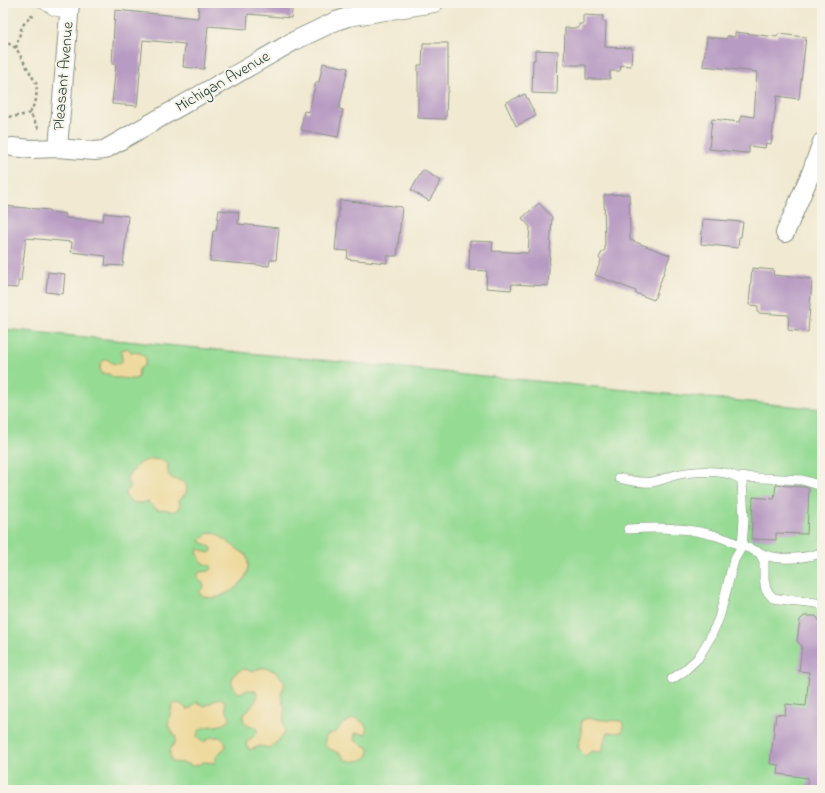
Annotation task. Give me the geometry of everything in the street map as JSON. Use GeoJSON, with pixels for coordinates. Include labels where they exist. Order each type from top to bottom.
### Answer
{"type":"FeatureCollection","features":[{"type":"Feature","properties":{"kind":"street","name":"Michigan Avenue"},"geometry":{"type":"LineString","coordinates":[[12,147],[52,148],[94,152],[104,150],[294,41],[336,20],[348,10],[434,3]]}},
{"type":"Feature","properties":{"kind":"street","name":"Pleasant Avenue"},"geometry":{"type":"LineString","coordinates":[[52,148],[69,8]]}},
{"type":"Feature","properties":{"kind":"street"},"geometry":{"type":"LineString","coordinates":[[785,233],[811,173],[822,142]]}},
{"type":"Feature","properties":{"kind":"lane"},"geometry":{"type":"LineString","coordinates":[[41,3],[54,11],[69,8]]}},
{"type":"Feature","properties":{"kind":"lane"},"geometry":{"type":"LineString","coordinates":[[619,478],[634,482],[653,482],[678,474],[720,472],[739,477],[802,480],[822,486]]}},
{"type":"Feature","properties":{"kind":"lane"},"geometry":{"type":"LineString","coordinates":[[672,679],[684,671],[698,658],[710,638],[719,618],[734,560],[742,546],[744,503],[742,481],[739,477]]}},
{"type":"Feature","properties":{"kind":"lane"},"geometry":{"type":"LineString","coordinates":[[628,529],[655,527],[693,530],[730,540],[766,555],[782,558],[803,558],[822,553]]}},
{"type":"Feature","properties":{"kind":"lane"},"geometry":{"type":"LineString","coordinates":[[759,552],[764,561],[766,590],[773,598],[822,604]]}},
{"type":"Feature","properties":{"kind":"path"},"geometry":{"type":"LineString","coordinates":[[16,48],[22,26],[31,16],[40,18],[50,8]]}},
{"type":"Feature","properties":{"kind":"path"},"geometry":{"type":"LineString","coordinates":[[3,40],[16,48],[37,85],[36,100],[30,114]]}},
{"type":"Feature","properties":{"kind":"path"},"geometry":{"type":"LineString","coordinates":[[30,114],[52,148]]}},
{"type":"Feature","properties":{"kind":"path"},"geometry":{"type":"LineString","coordinates":[[3,117],[30,114]]}},
{"type":"Feature","properties":{"kind":"green space"},"geometry":{"type":"Polygon","coordinates":[[[3,329],[822,409],[822,790],[3,790],[3,329]]]}},
{"type":"Feature","properties":{"kind":"sand"},"geometry":{"type":"Polygon","coordinates":[[[128,348],[131,352],[140,353],[146,358],[145,365],[139,369],[138,378],[114,378],[109,374],[101,374],[100,365],[102,362],[107,359],[112,363],[119,364],[122,361],[121,350],[128,348]]]}},
{"type":"Feature","properties":{"kind":"sand"},"geometry":{"type":"Polygon","coordinates":[[[151,459],[165,462],[168,465],[168,471],[171,478],[184,483],[187,486],[186,493],[179,500],[179,509],[174,511],[165,509],[162,510],[154,507],[148,502],[134,502],[126,497],[125,493],[130,486],[126,480],[129,474],[139,463],[151,459]]]}},
{"type":"Feature","properties":{"kind":"sand"},"geometry":{"type":"Polygon","coordinates":[[[214,532],[246,555],[248,568],[247,573],[241,583],[231,591],[213,598],[202,596],[199,592],[204,587],[203,583],[198,577],[198,574],[200,572],[209,571],[212,569],[211,566],[201,562],[197,551],[198,549],[209,553],[212,551],[212,548],[200,541],[208,533],[214,532]]]}},
{"type":"Feature","properties":{"kind":"sand"},"geometry":{"type":"Polygon","coordinates":[[[261,668],[275,672],[281,677],[285,684],[281,694],[285,708],[283,723],[285,731],[282,737],[270,748],[260,746],[250,750],[246,745],[247,742],[257,733],[257,728],[246,724],[243,720],[243,716],[256,701],[256,691],[248,690],[239,693],[235,690],[232,680],[235,674],[243,669],[252,671],[261,668]]]}},
{"type":"Feature","properties":{"kind":"sand"},"geometry":{"type":"Polygon","coordinates":[[[220,698],[225,701],[226,711],[230,716],[229,720],[221,725],[202,728],[197,736],[204,742],[211,737],[220,737],[226,744],[225,748],[217,756],[215,763],[203,762],[194,766],[172,762],[170,751],[171,747],[175,743],[176,737],[168,726],[172,705],[179,703],[187,709],[191,708],[197,702],[205,706],[220,698]]]}},
{"type":"Feature","properties":{"kind":"sand"},"geometry":{"type":"Polygon","coordinates":[[[354,718],[360,720],[366,726],[367,731],[366,734],[355,734],[354,739],[369,748],[369,753],[367,756],[357,761],[345,760],[341,754],[329,749],[325,745],[327,735],[336,732],[342,724],[354,718]]]}},
{"type":"Feature","properties":{"kind":"sand"},"geometry":{"type":"Polygon","coordinates":[[[590,718],[621,721],[624,726],[622,732],[608,733],[604,741],[603,751],[592,751],[585,756],[578,747],[582,733],[582,720],[590,718]]]}},
{"type":"Feature","properties":{"kind":"building"},"geometry":{"type":"Polygon","coordinates":[[[199,3],[293,3],[291,18],[248,14],[247,29],[208,26],[204,69],[183,67],[185,44],[143,40],[137,106],[112,104],[116,64],[112,64],[115,10],[198,18],[199,3]]]}},
{"type":"Feature","properties":{"kind":"building"},"geometry":{"type":"Polygon","coordinates":[[[583,15],[603,16],[602,21],[606,22],[605,47],[632,48],[631,66],[621,65],[620,71],[610,71],[610,79],[586,79],[586,65],[564,65],[565,28],[579,28],[579,24],[583,24],[583,15]]]}},
{"type":"Feature","properties":{"kind":"building"},"geometry":{"type":"Polygon","coordinates":[[[735,32],[777,37],[778,34],[806,37],[799,99],[777,96],[771,144],[766,143],[765,148],[749,146],[749,153],[709,149],[712,119],[740,122],[742,115],[754,117],[757,72],[703,66],[707,37],[727,39],[727,36],[735,37],[735,32]]]}},
{"type":"Feature","properties":{"kind":"building"},"geometry":{"type":"Polygon","coordinates":[[[423,43],[448,43],[448,92],[446,119],[418,118],[418,65],[422,65],[423,43]]]}},
{"type":"Feature","properties":{"kind":"building"},"geometry":{"type":"Polygon","coordinates":[[[535,50],[558,51],[557,94],[532,93],[533,60],[535,60],[535,50]]]}},
{"type":"Feature","properties":{"kind":"building"},"geometry":{"type":"Polygon","coordinates":[[[323,63],[348,68],[339,109],[343,110],[338,137],[301,130],[304,111],[309,112],[316,82],[319,82],[323,63]]]}},
{"type":"Feature","properties":{"kind":"building"},"geometry":{"type":"Polygon","coordinates":[[[525,94],[536,116],[516,126],[505,103],[525,94]]]}},
{"type":"Feature","properties":{"kind":"building"},"geometry":{"type":"Polygon","coordinates":[[[423,170],[441,181],[429,201],[411,190],[423,170]]]}},
{"type":"Feature","properties":{"kind":"building"},"geometry":{"type":"Polygon","coordinates":[[[629,194],[630,240],[670,255],[654,300],[635,293],[636,291],[595,275],[601,261],[599,258],[605,250],[604,195],[629,194]]]}},
{"type":"Feature","properties":{"kind":"building"},"geometry":{"type":"Polygon","coordinates":[[[340,200],[402,207],[397,256],[387,256],[387,263],[347,259],[348,251],[335,250],[340,200]]]}},
{"type":"Feature","properties":{"kind":"building"},"geometry":{"type":"Polygon","coordinates":[[[539,203],[552,217],[548,286],[512,284],[511,290],[486,288],[487,271],[469,270],[470,241],[493,242],[492,251],[528,253],[530,227],[522,218],[539,203]]]}},
{"type":"Feature","properties":{"kind":"building"},"geometry":{"type":"Polygon","coordinates":[[[3,206],[49,210],[49,212],[66,214],[65,218],[103,221],[104,213],[128,216],[123,266],[105,265],[106,256],[71,252],[72,242],[26,238],[21,281],[18,281],[18,288],[3,287],[3,206]]]}},
{"type":"Feature","properties":{"kind":"building"},"geometry":{"type":"Polygon","coordinates":[[[219,210],[239,212],[238,224],[279,228],[276,260],[270,260],[269,266],[210,261],[213,231],[216,231],[219,210]]]}},
{"type":"Feature","properties":{"kind":"building"},"geometry":{"type":"Polygon","coordinates":[[[703,219],[743,222],[738,248],[701,244],[703,219]]]}},
{"type":"Feature","properties":{"kind":"building"},"geometry":{"type":"Polygon","coordinates":[[[752,268],[774,270],[773,275],[812,279],[808,332],[788,330],[789,315],[758,313],[758,306],[749,305],[752,268]]]}},
{"type":"Feature","properties":{"kind":"building"},"geometry":{"type":"Polygon","coordinates":[[[48,272],[65,274],[63,294],[46,292],[48,272]]]}},
{"type":"Feature","properties":{"kind":"building"},"geometry":{"type":"Polygon","coordinates":[[[776,485],[809,488],[807,534],[776,533],[776,540],[751,539],[753,497],[774,499],[776,485]]]}},
{"type":"Feature","properties":{"kind":"building"},"geometry":{"type":"Polygon","coordinates":[[[804,616],[816,616],[822,625],[822,790],[806,790],[808,778],[778,774],[779,765],[770,764],[776,714],[785,715],[786,704],[806,706],[809,672],[799,671],[802,646],[797,641],[800,620],[804,616]]]}}]}
